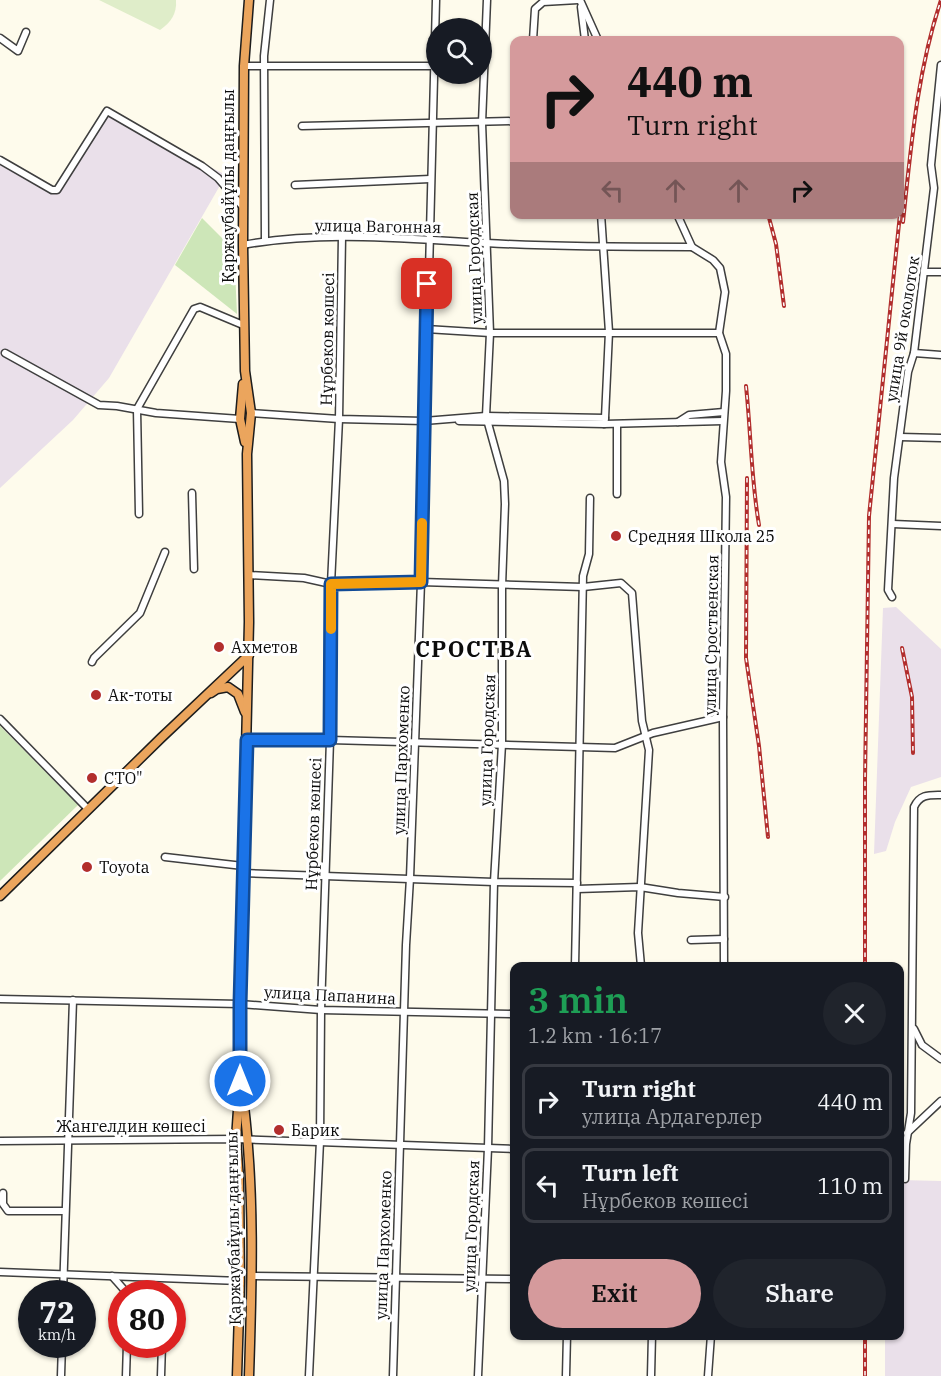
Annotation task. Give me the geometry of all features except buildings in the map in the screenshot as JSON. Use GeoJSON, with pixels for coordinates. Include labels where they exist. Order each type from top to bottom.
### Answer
{"type":"FeatureCollection","features":[{"type":"Feature","properties":{"kind":"highway","name":"Қаржаубайұлы даңғылы"},"geometry":{"type":"LineString","coordinates":[[244,423],[250,410],[245,372],[243,325],[244,66],[249,0]]}},
{"type":"Feature","properties":{"kind":"highway","name":"Қаржаубайұлы даңғылы"},"geometry":{"type":"LineString","coordinates":[[237,1376],[240,1281],[239,1179],[236,1139],[240,1081],[249,655],[247,454],[240,408],[245,372]]}},
{"type":"Feature","properties":{"kind":"highway"},"geometry":{"type":"LineString","coordinates":[[240,408],[250,410]]}},
{"type":"Feature","properties":{"kind":"highway"},"geometry":{"type":"LineString","coordinates":[[232,670],[245,649],[249,622]]}},
{"type":"Feature","properties":{"kind":"highway"},"geometry":{"type":"LineString","coordinates":[[0,896],[249,655]]}},
{"type":"Feature","properties":{"kind":"highway"},"geometry":{"type":"LineString","coordinates":[[198,702],[217,689],[228,687],[238,694],[244,707],[248,730]]}},
{"type":"Feature","properties":{"kind":"highway","name":"Қаржаубайұлы даңғылы"},"geometry":{"type":"LineString","coordinates":[[240,1081],[248,1140],[252,1276],[249,1376]]}},
{"type":"Feature","properties":{"kind":"street"},"geometry":{"type":"LineString","coordinates":[[265,241],[264,56],[270,0]]}},
{"type":"Feature","properties":{"kind":"street","name":"улица Пархоменко"},"geometry":{"type":"LineString","coordinates":[[435,18],[436,0]]}},
{"type":"Feature","properties":{"kind":"street","name":"улица Городская"},"geometry":{"type":"LineString","coordinates":[[478,1376],[488,1148],[494,882],[502,744],[504,481],[486,419],[489,333],[482,123],[487,0]]}},
{"type":"Feature","properties":{"kind":"street"},"geometry":{"type":"LineString","coordinates":[[533,36],[535,9],[543,2],[579,0]]}},
{"type":"Feature","properties":{"kind":"street"},"geometry":{"type":"LineString","coordinates":[[579,0],[584,36]]}},
{"type":"Feature","properties":{"kind":"street"},"geometry":{"type":"LineString","coordinates":[[579,0],[596,36]]}},
{"type":"Feature","properties":{"kind":"street"},"geometry":{"type":"LineString","coordinates":[[0,38],[18,51],[26,32]]}},
{"type":"Feature","properties":{"kind":"street","name":"улица 9й околоток"},"geometry":{"type":"LineString","coordinates":[[892,597],[888,590],[894,478],[908,372],[914,353],[938,188],[931,165],[941,65]]}},
{"type":"Feature","properties":{"kind":"street"},"geometry":{"type":"LineString","coordinates":[[244,66],[426,66]]}},
{"type":"Feature","properties":{"kind":"street","name":"улица Пархоменко"},"geometry":{"type":"LineString","coordinates":[[393,1376],[406,945],[421,582],[433,84]]}},
{"type":"Feature","properties":{"kind":"street"},"geometry":{"type":"LineString","coordinates":[[0,160],[52,190],[57,190],[107,111],[202,166],[218,178],[244,207]]}},
{"type":"Feature","properties":{"kind":"street"},"geometry":{"type":"LineString","coordinates":[[302,126],[510,121]]}},
{"type":"Feature","properties":{"kind":"street"},"geometry":{"type":"LineString","coordinates":[[295,185],[430,179]]}},
{"type":"Feature","properties":{"kind":"street"},"geometry":{"type":"LineString","coordinates":[[601,219],[609,332],[604,421]]}},
{"type":"Feature","properties":{"kind":"street"},"geometry":{"type":"LineString","coordinates":[[679,219],[692,247]]}},
{"type":"Feature","properties":{"kind":"street","name":"улица Вагонная"},"geometry":{"type":"LineString","coordinates":[[243,244],[342,237],[603,247],[692,247]]}},
{"type":"Feature","properties":{"kind":"street","name":"Нұрбеков көшесі"},"geometry":{"type":"LineString","coordinates":[[309,1376],[320,1141],[324,876],[330,740],[331,584],[339,419],[342,237]]}},
{"type":"Feature","properties":{"kind":"street","name":"улица Сроственская"},"geometry":{"type":"LineString","coordinates":[[692,247],[713,260],[720,268],[725,292],[719,333],[726,354],[724,444],[721,462],[726,497],[723,717],[724,962]]}},
{"type":"Feature","properties":{"kind":"street"},"geometry":{"type":"LineString","coordinates":[[925,272],[941,272]]}},
{"type":"Feature","properties":{"kind":"street"},"geometry":{"type":"LineString","coordinates":[[139,514],[137,409],[194,309],[200,307],[243,325]]}},
{"type":"Feature","properties":{"kind":"street"},"geometry":{"type":"LineString","coordinates":[[426,328],[489,333],[719,333]]}},
{"type":"Feature","properties":{"kind":"street"},"geometry":{"type":"LineString","coordinates":[[5,353],[99,405],[244,423]]}},
{"type":"Feature","properties":{"kind":"street"},"geometry":{"type":"LineString","coordinates":[[914,353],[941,355]]}},
{"type":"Feature","properties":{"kind":"street"},"geometry":{"type":"LineString","coordinates":[[250,410],[339,419],[424,421],[486,419],[604,421],[617,425],[723,421]]}},
{"type":"Feature","properties":{"kind":"street"},"geometry":{"type":"LineString","coordinates":[[678,422],[689,415],[724,412]]}},
{"type":"Feature","properties":{"kind":"street"},"geometry":{"type":"LineString","coordinates":[[617,425],[617,494]]}},
{"type":"Feature","properties":{"kind":"street"},"geometry":{"type":"LineString","coordinates":[[900,437],[941,438]]}},
{"type":"Feature","properties":{"kind":"street"},"geometry":{"type":"LineString","coordinates":[[192,492],[194,569]]}},
{"type":"Feature","properties":{"kind":"street"},"geometry":{"type":"LineString","coordinates":[[575,962],[583,576],[589,554],[590,498]]}},
{"type":"Feature","properties":{"kind":"street"},"geometry":{"type":"LineString","coordinates":[[893,524],[941,526]]}},
{"type":"Feature","properties":{"kind":"street"},"geometry":{"type":"LineString","coordinates":[[92,662],[140,613],[165,552]]}},
{"type":"Feature","properties":{"kind":"street"},"geometry":{"type":"LineString","coordinates":[[249,575],[304,578],[331,584],[421,582],[583,587],[621,583],[632,592],[644,736],[649,750],[638,933],[641,962]]}},
{"type":"Feature","properties":{"kind":"street"},"geometry":{"type":"LineString","coordinates":[[247,740],[330,740],[615,748],[644,736],[723,717]]}},
{"type":"Feature","properties":{"kind":"street"},"geometry":{"type":"LineString","coordinates":[[0,719],[88,809]]}},
{"type":"Feature","properties":{"kind":"street"},"geometry":{"type":"LineString","coordinates":[[904,1179],[907,1133],[911,1113],[914,807],[916,802],[926,795],[941,795]]}},
{"type":"Feature","properties":{"kind":"street"},"geometry":{"type":"LineString","coordinates":[[165,857],[243,869],[324,876],[640,887],[725,897]]}},
{"type":"Feature","properties":{"kind":"street"},"geometry":{"type":"LineString","coordinates":[[691,940],[724,939]]}},
{"type":"Feature","properties":{"kind":"street","name":"улица Папанина"},"geometry":{"type":"LineString","coordinates":[[0,999],[240,1004],[321,1010],[510,1014]]}},
{"type":"Feature","properties":{"kind":"street"},"geometry":{"type":"LineString","coordinates":[[64,1280],[73,1000]]}},
{"type":"Feature","properties":{"kind":"street"},"geometry":{"type":"LineString","coordinates":[[912,1022],[921,1045],[941,1059]]}},
{"type":"Feature","properties":{"kind":"street"},"geometry":{"type":"LineString","coordinates":[[907,1133],[941,1101]]}},
{"type":"Feature","properties":{"kind":"street","name":"Жангелдин көшесі"},"geometry":{"type":"LineString","coordinates":[[0,1141],[236,1139],[510,1149]]}},
{"type":"Feature","properties":{"kind":"street"},"geometry":{"type":"LineString","coordinates":[[3,1193],[3,1204],[8,1211],[65,1211]]}},
{"type":"Feature","properties":{"kind":"street"},"geometry":{"type":"LineString","coordinates":[[0,1272],[240,1281]]}},
{"type":"Feature","properties":{"kind":"street"},"geometry":{"type":"LineString","coordinates":[[112,1276],[116,1280]]}},
{"type":"Feature","properties":{"kind":"street"},"geometry":{"type":"LineString","coordinates":[[252,1276],[510,1279]]}},
{"type":"Feature","properties":{"kind":"street"},"geometry":{"type":"LineString","coordinates":[[566,1376],[567,1340]]}},
{"type":"Feature","properties":{"kind":"street"},"geometry":{"type":"LineString","coordinates":[[651,1376],[652,1340]]}},
{"type":"Feature","properties":{"kind":"street"},"geometry":{"type":"LineString","coordinates":[[708,1376],[711,1340]]}},
{"type":"Feature","properties":{"kind":"street"},"geometry":{"type":"LineString","coordinates":[[60,1376],[61,1358]]}},
{"type":"Feature","properties":{"kind":"street"},"geometry":{"type":"LineString","coordinates":[[126,1376],[127,1358]]}},
{"type":"Feature","properties":{"kind":"street"},"geometry":{"type":"LineString","coordinates":[[161,1376],[162,1358]]}},
{"type":"Feature","properties":{"kind":"shaded area"},"geometry":{"type":"Polygon","coordinates":[[[106,114],[226,175],[109,378],[73,420],[0,488],[0,155],[61,190],[106,114]]]}},
{"type":"Feature","properties":{"kind":"shaded area"},"geometry":{"type":"Polygon","coordinates":[[[896,607],[941,649],[941,777],[911,787],[895,822],[886,851],[874,854],[883,608],[896,607]]]}},
{"type":"Feature","properties":{"kind":"shaded area"},"geometry":{"type":"Polygon","coordinates":[[[904,1180],[941,1181],[941,1376],[885,1376],[885,1340],[904,1340],[904,1180]]]}},
{"type":"Feature","properties":{"kind":"green space"},"geometry":{"type":"Polygon","coordinates":[[[99,0],[176,0],[176,5],[172,17],[160,30],[99,0]]]}},
{"type":"Feature","properties":{"kind":"green space"},"geometry":{"type":"Polygon","coordinates":[[[202,218],[234,250],[237,314],[175,265],[202,218]]]}},
{"type":"Feature","properties":{"kind":"green space"},"geometry":{"type":"Polygon","coordinates":[[[0,726],[78,805],[0,881],[0,726]]]}},
{"type":"Feature","properties":{"kind":"railway"},"geometry":{"type":"LineString","coordinates":[[904,213],[921,82],[941,0]]}},
{"type":"Feature","properties":{"kind":"railway"},"geometry":{"type":"LineString","coordinates":[[769,219],[776,244],[784,306]]}},
{"type":"Feature","properties":{"kind":"railway"},"geometry":{"type":"LineString","coordinates":[[865,962],[869,516],[899,219]]}},
{"type":"Feature","properties":{"kind":"railway"},"geometry":{"type":"LineString","coordinates":[[746,386],[759,525]]}},
{"type":"Feature","properties":{"kind":"railway"},"geometry":{"type":"LineString","coordinates":[[747,478],[746,658],[759,746],[768,837]]}},
{"type":"Feature","properties":{"kind":"railway"},"geometry":{"type":"LineString","coordinates":[[902,648],[912,697],[913,753]]}},
{"type":"Feature","properties":{"kind":"railway"},"geometry":{"type":"LineString","coordinates":[[865,1340],[865,1376]]}},
{"type":"Feature","properties":{"kind":"slow traffic"},"geometry":{"type":"LineString","coordinates":[[331,629],[331,584],[421,582],[422,523]]}},
{"type":"Feature","properties":{"kind":"place","name":"Средняя Школа 25"},"geometry":{"type":"Point","coordinates":[616,536]}},
{"type":"Feature","properties":{"kind":"place","name":"Ахметов"},"geometry":{"type":"Point","coordinates":[219,647]}},
{"type":"Feature","properties":{"kind":"place","name":"Ак-тоты"},"geometry":{"type":"Point","coordinates":[96,695]}},
{"type":"Feature","properties":{"kind":"place","name":"СТО\""},"geometry":{"type":"Point","coordinates":[92,778]}},
{"type":"Feature","properties":{"kind":"place","name":"Toyota"},"geometry":{"type":"Point","coordinates":[87,867]}},
{"type":"Feature","properties":{"kind":"place","name":"Барик"},"geometry":{"type":"Point","coordinates":[279,1130]}},
{"type":"Feature","properties":{"kind":"district","name":"СРОСТВА"},"geometry":{"type":"Point","coordinates":[474,649]}},
{"type":"Feature","properties":{"kind":"route"},"geometry":{"type":"LineString","coordinates":[[240,1081],[247,740],[330,740],[331,584],[421,582],[427,284]]}}]}
